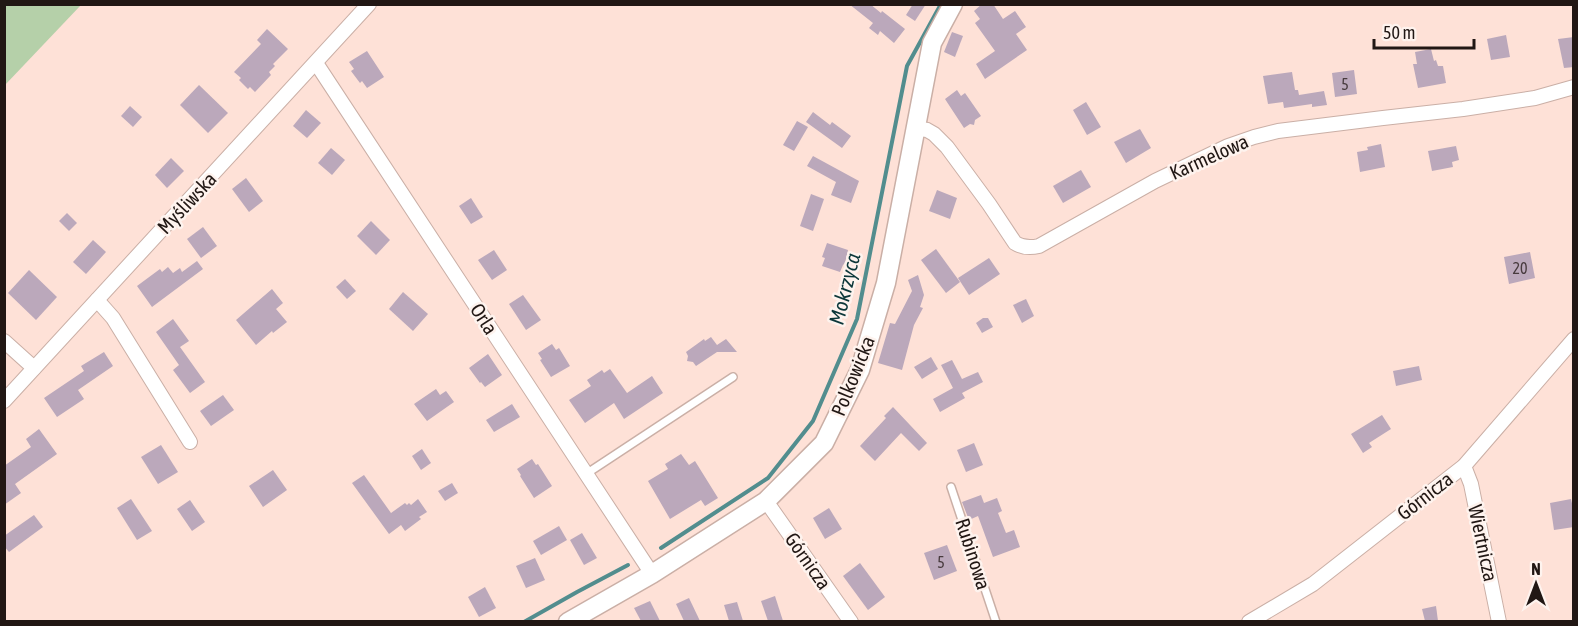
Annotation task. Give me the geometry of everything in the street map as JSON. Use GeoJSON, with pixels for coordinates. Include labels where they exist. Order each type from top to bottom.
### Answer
{"type":"FeatureCollection","features":[{"type":"Feature","properties":{"kind":"street","name":"Myśliwska"},"geometry":{"type":"LineString","coordinates":[[4,401],[369,4]]}},
{"type":"Feature","properties":{"kind":"street","name":"Polkowicka"},"geometry":{"type":"LineString","coordinates":[[568,621],[652,574],[766,501],[824,442],[860,370],[886,283],[932,43],[953,4]]}},
{"type":"Feature","properties":{"kind":"street","name":"Orla"},"geometry":{"type":"LineString","coordinates":[[316,63],[652,574]]}},
{"type":"Feature","properties":{"kind":"street","name":"Karmelowa"},"geometry":{"type":"LineString","coordinates":[[915,128],[934,134],[947,147],[1015,243],[1030,248],[1039,246],[1155,181],[1228,146],[1254,137],[1278,131],[1535,98],[1574,87]]}},
{"type":"Feature","properties":{"kind":"street"},"geometry":{"type":"LineString","coordinates":[[98,300],[113,318],[190,442]]}},
{"type":"Feature","properties":{"kind":"street","name":"Górnicza"},"geometry":{"type":"LineString","coordinates":[[1249,621],[1313,584],[1464,466],[1574,339]]}},
{"type":"Feature","properties":{"kind":"street"},"geometry":{"type":"LineString","coordinates":[[4,341],[34,368]]}},
{"type":"Feature","properties":{"kind":"street","name":"Wiertnicza"},"geometry":{"type":"LineString","coordinates":[[1464,466],[1471,484],[1499,621]]}},
{"type":"Feature","properties":{"kind":"street","name":"Górnicza"},"geometry":{"type":"LineString","coordinates":[[766,501],[851,621]]}},
{"type":"Feature","properties":{"kind":"lane"},"geometry":{"type":"LineString","coordinates":[[586,474],[733,377]]}},
{"type":"Feature","properties":{"kind":"lane","name":"Rubinowa"},"geometry":{"type":"LineString","coordinates":[[951,487],[996,621]]}},
{"type":"Feature","properties":{"kind":"green space"},"geometry":{"type":"Polygon","coordinates":[[[4,5],[81,5],[5,85],[4,5]]]}},
{"type":"Feature","properties":{"kind":"building"},"geometry":{"type":"Polygon","coordinates":[[[849,4],[870,4],[905,29],[894,43],[880,31],[878,35],[869,28],[873,23],[849,4]]]}},
{"type":"Feature","properties":{"kind":"building"},"geometry":{"type":"Polygon","coordinates":[[[913,4],[926,4],[915,21],[906,15],[913,4]]]}},
{"type":"Feature","properties":{"kind":"building"},"geometry":{"type":"Polygon","coordinates":[[[982,4],[993,4],[1003,19],[1015,11],[1026,27],[1016,34],[1027,50],[985,79],[976,64],[995,51],[975,23],[980,19],[974,11],[982,4]]]}},
{"type":"Feature","properties":{"kind":"building"},"geometry":{"type":"Polygon","coordinates":[[[267,29],[288,49],[273,64],[275,66],[269,72],[271,75],[255,92],[250,87],[248,89],[234,72],[261,44],[257,40],[267,29]]]}},
{"type":"Feature","properties":{"kind":"building"},"geometry":{"type":"Polygon","coordinates":[[[952,32],[963,36],[955,57],[944,52],[952,32]]]}},
{"type":"Feature","properties":{"kind":"building"},"geometry":{"type":"Polygon","coordinates":[[[1506,35],[1510,57],[1491,60],[1487,39],[1506,35]]]}},
{"type":"Feature","properties":{"kind":"building"},"geometry":{"type":"Polygon","coordinates":[[[1574,37],[1574,67],[1564,68],[1558,39],[1574,37]]]}},
{"type":"Feature","properties":{"kind":"building"},"geometry":{"type":"Polygon","coordinates":[[[1431,49],[1434,61],[1436,60],[1438,66],[1443,66],[1446,83],[1418,88],[1413,64],[1417,64],[1415,52],[1431,49]]]}},
{"type":"Feature","properties":{"kind":"building"},"geometry":{"type":"Polygon","coordinates":[[[367,51],[384,77],[367,88],[351,71],[354,69],[349,62],[367,51]]]}},
{"type":"Feature","properties":{"kind":"building"},"geometry":{"type":"Polygon","coordinates":[[[1354,70],[1357,94],[1335,97],[1332,73],[1354,70]]]}},
{"type":"Feature","properties":{"kind":"building"},"geometry":{"type":"Polygon","coordinates":[[[1292,72],[1295,90],[1298,90],[1299,95],[1324,91],[1327,105],[1312,107],[1312,104],[1284,108],[1283,102],[1268,104],[1263,76],[1292,72]]]}},
{"type":"Feature","properties":{"kind":"building"},"geometry":{"type":"Polygon","coordinates":[[[199,85],[228,113],[208,133],[180,105],[199,85]]]}},
{"type":"Feature","properties":{"kind":"building"},"geometry":{"type":"Polygon","coordinates":[[[957,90],[961,96],[965,93],[981,116],[975,120],[974,125],[970,124],[964,128],[945,99],[957,90]]]}},
{"type":"Feature","properties":{"kind":"building"},"geometry":{"type":"Polygon","coordinates":[[[1086,102],[1101,127],[1087,135],[1073,110],[1086,102]]]}},
{"type":"Feature","properties":{"kind":"building"},"geometry":{"type":"Polygon","coordinates":[[[130,106],[142,117],[133,127],[121,116],[130,106]]]}},
{"type":"Feature","properties":{"kind":"building"},"geometry":{"type":"Polygon","coordinates":[[[306,110],[321,123],[307,138],[293,126],[306,110]]]}},
{"type":"Feature","properties":{"kind":"building"},"geometry":{"type":"Polygon","coordinates":[[[813,112],[830,125],[832,122],[851,136],[842,148],[806,122],[813,112]]]}},
{"type":"Feature","properties":{"kind":"building"},"geometry":{"type":"Polygon","coordinates":[[[797,121],[808,127],[794,151],[783,145],[797,121]]]}},
{"type":"Feature","properties":{"kind":"building"},"geometry":{"type":"Polygon","coordinates":[[[1140,129],[1151,148],[1126,163],[1114,142],[1140,129]]]}},
{"type":"Feature","properties":{"kind":"building"},"geometry":{"type":"Polygon","coordinates":[[[1381,144],[1385,167],[1360,172],[1357,152],[1381,144]]]}},
{"type":"Feature","properties":{"kind":"building"},"geometry":{"type":"Polygon","coordinates":[[[1456,146],[1459,160],[1452,162],[1453,167],[1432,171],[1428,151],[1456,146]]]}},
{"type":"Feature","properties":{"kind":"building"},"geometry":{"type":"Polygon","coordinates":[[[331,148],[345,160],[332,175],[318,163],[331,148]]]}},
{"type":"Feature","properties":{"kind":"building"},"geometry":{"type":"Polygon","coordinates":[[[813,156],[859,181],[851,203],[831,195],[836,182],[807,166],[813,156]]]}},
{"type":"Feature","properties":{"kind":"building"},"geometry":{"type":"Polygon","coordinates":[[[171,158],[184,171],[167,188],[155,175],[171,158]]]}},
{"type":"Feature","properties":{"kind":"building"},"geometry":{"type":"Polygon","coordinates":[[[1081,170],[1091,187],[1063,203],[1053,186],[1081,170]]]}},
{"type":"Feature","properties":{"kind":"building"},"geometry":{"type":"Polygon","coordinates":[[[246,178],[263,201],[249,212],[232,189],[246,178]]]}},
{"type":"Feature","properties":{"kind":"building"},"geometry":{"type":"Polygon","coordinates":[[[937,190],[957,198],[950,219],[929,211],[937,190]]]}},
{"type":"Feature","properties":{"kind":"building"},"geometry":{"type":"Polygon","coordinates":[[[811,194],[824,199],[813,231],[800,226],[811,194]]]}},
{"type":"Feature","properties":{"kind":"building"},"geometry":{"type":"Polygon","coordinates":[[[471,198],[483,217],[471,224],[459,206],[471,198]]]}},
{"type":"Feature","properties":{"kind":"building"},"geometry":{"type":"Polygon","coordinates":[[[67,213],[77,223],[69,231],[59,221],[67,213]]]}},
{"type":"Feature","properties":{"kind":"building"},"geometry":{"type":"Polygon","coordinates":[[[371,221],[390,240],[376,255],[357,236],[371,221]]]}},
{"type":"Feature","properties":{"kind":"building"},"geometry":{"type":"Polygon","coordinates":[[[203,227],[217,246],[201,258],[187,239],[203,227]]]}},
{"type":"Feature","properties":{"kind":"building"},"geometry":{"type":"Polygon","coordinates":[[[93,240],[106,252],[86,274],[73,262],[93,240]]]}},
{"type":"Feature","properties":{"kind":"building"},"geometry":{"type":"Polygon","coordinates":[[[827,243],[848,250],[840,272],[822,266],[825,258],[822,257],[827,243]]]}},
{"type":"Feature","properties":{"kind":"building"},"geometry":{"type":"Polygon","coordinates":[[[936,249],[960,282],[946,293],[921,260],[936,249]]]}},
{"type":"Feature","properties":{"kind":"building"},"geometry":{"type":"Polygon","coordinates":[[[494,250],[507,270],[492,280],[478,260],[494,250]]]}},
{"type":"Feature","properties":{"kind":"building"},"geometry":{"type":"Polygon","coordinates":[[[1530,252],[1535,278],[1509,284],[1504,257],[1530,252]]]}},
{"type":"Feature","properties":{"kind":"building"},"geometry":{"type":"Polygon","coordinates":[[[989,258],[1000,274],[969,295],[958,278],[989,258]]]}},
{"type":"Feature","properties":{"kind":"building"},"geometry":{"type":"Polygon","coordinates":[[[197,261],[203,269],[152,307],[137,286],[160,269],[162,272],[168,267],[173,273],[180,268],[182,272],[197,261]]]}},
{"type":"Feature","properties":{"kind":"building"},"geometry":{"type":"Polygon","coordinates":[[[29,270],[57,297],[36,320],[8,293],[29,270]]]}},
{"type":"Feature","properties":{"kind":"building"},"geometry":{"type":"Polygon","coordinates":[[[918,275],[924,295],[920,307],[923,308],[914,325],[902,370],[878,363],[890,323],[895,324],[912,291],[908,280],[918,275]]]}},
{"type":"Feature","properties":{"kind":"building"},"geometry":{"type":"Polygon","coordinates":[[[345,279],[356,291],[347,299],[336,287],[345,279]]]}},
{"type":"Feature","properties":{"kind":"building"},"geometry":{"type":"Polygon","coordinates":[[[272,289],[283,303],[276,309],[287,322],[256,345],[236,320],[272,289]]]}},
{"type":"Feature","properties":{"kind":"building"},"geometry":{"type":"Polygon","coordinates":[[[403,292],[428,314],[413,331],[389,309],[403,292]]]}},
{"type":"Feature","properties":{"kind":"building"},"geometry":{"type":"Polygon","coordinates":[[[523,295],[541,320],[526,330],[509,304],[523,295]]]}},
{"type":"Feature","properties":{"kind":"building"},"geometry":{"type":"Polygon","coordinates":[[[1026,299],[1034,316],[1022,323],[1013,305],[1026,299]]]}},
{"type":"Feature","properties":{"kind":"building"},"geometry":{"type":"Polygon","coordinates":[[[983,318],[988,318],[993,327],[982,333],[976,323],[983,318]]]}},
{"type":"Feature","properties":{"kind":"building"},"geometry":{"type":"Polygon","coordinates":[[[173,319],[189,341],[180,347],[205,382],[190,393],[173,370],[179,365],[156,332],[173,319]]]}},
{"type":"Feature","properties":{"kind":"building"},"geometry":{"type":"Polygon","coordinates":[[[711,337],[717,345],[726,339],[737,352],[717,352],[696,366],[693,362],[687,361],[686,352],[704,339],[705,341],[711,337]]]}},
{"type":"Feature","properties":{"kind":"building"},"geometry":{"type":"Polygon","coordinates":[[[552,344],[556,350],[559,348],[570,366],[551,377],[538,353],[552,344]]]}},
{"type":"Feature","properties":{"kind":"building"},"geometry":{"type":"Polygon","coordinates":[[[104,352],[113,366],[78,390],[84,399],[57,417],[44,398],[84,371],[81,366],[104,352]]]}},
{"type":"Feature","properties":{"kind":"building"},"geometry":{"type":"Polygon","coordinates":[[[488,354],[502,375],[485,387],[469,368],[488,354]]]}},
{"type":"Feature","properties":{"kind":"building"},"geometry":{"type":"Polygon","coordinates":[[[931,357],[938,369],[922,379],[914,367],[931,357]]]}},
{"type":"Feature","properties":{"kind":"building"},"geometry":{"type":"Polygon","coordinates":[[[952,360],[962,379],[978,372],[983,382],[962,393],[965,398],[940,412],[933,399],[953,388],[941,365],[952,360]]]}},
{"type":"Feature","properties":{"kind":"building"},"geometry":{"type":"Polygon","coordinates":[[[1419,366],[1422,380],[1396,386],[1393,371],[1419,366]]]}},
{"type":"Feature","properties":{"kind":"building"},"geometry":{"type":"Polygon","coordinates":[[[610,369],[627,393],[652,376],[663,393],[624,419],[614,403],[585,423],[569,400],[591,386],[587,380],[602,370],[604,373],[610,369]]]}},
{"type":"Feature","properties":{"kind":"building"},"geometry":{"type":"Polygon","coordinates":[[[436,389],[440,395],[446,391],[454,402],[427,421],[414,404],[436,389]]]}},
{"type":"Feature","properties":{"kind":"building"},"geometry":{"type":"Polygon","coordinates":[[[223,395],[234,410],[211,426],[200,411],[223,395]]]}},
{"type":"Feature","properties":{"kind":"building"},"geometry":{"type":"Polygon","coordinates":[[[512,404],[520,417],[494,432],[486,420],[512,404]]]}},
{"type":"Feature","properties":{"kind":"building"},"geometry":{"type":"Polygon","coordinates":[[[893,407],[927,443],[919,451],[901,433],[875,461],[860,446],[893,407]]]}},
{"type":"Feature","properties":{"kind":"building"},"geometry":{"type":"Polygon","coordinates":[[[1382,415],[1391,429],[1369,443],[1372,447],[1363,453],[1351,434],[1382,415]]]}},
{"type":"Feature","properties":{"kind":"building"},"geometry":{"type":"Polygon","coordinates":[[[39,429],[57,454],[15,484],[21,493],[4,505],[4,466],[31,447],[26,439],[39,429]]]}},
{"type":"Feature","properties":{"kind":"building"},"geometry":{"type":"Polygon","coordinates":[[[974,443],[983,465],[966,472],[957,450],[974,443]]]}},
{"type":"Feature","properties":{"kind":"building"},"geometry":{"type":"Polygon","coordinates":[[[161,445],[178,472],[158,484],[141,457],[161,445]]]}},
{"type":"Feature","properties":{"kind":"building"},"geometry":{"type":"Polygon","coordinates":[[[422,449],[431,463],[421,470],[412,456],[422,449]]]}},
{"type":"Feature","properties":{"kind":"building"},"geometry":{"type":"Polygon","coordinates":[[[681,454],[689,465],[695,461],[718,498],[705,506],[701,500],[670,519],[648,481],[668,469],[665,464],[681,454]]]}},
{"type":"Feature","properties":{"kind":"building"},"geometry":{"type":"Polygon","coordinates":[[[532,459],[536,465],[538,464],[552,486],[534,498],[517,469],[532,459]]]}},
{"type":"Feature","properties":{"kind":"building"},"geometry":{"type":"Polygon","coordinates":[[[273,470],[287,490],[263,507],[249,486],[273,470]]]}},
{"type":"Feature","properties":{"kind":"building"},"geometry":{"type":"Polygon","coordinates":[[[364,475],[391,513],[405,503],[411,505],[418,499],[427,512],[405,531],[401,525],[389,534],[352,483],[364,475]]]}},
{"type":"Feature","properties":{"kind":"building"},"geometry":{"type":"Polygon","coordinates":[[[452,483],[458,493],[445,501],[438,491],[452,483]]]}},
{"type":"Feature","properties":{"kind":"building"},"geometry":{"type":"Polygon","coordinates":[[[981,495],[984,503],[997,498],[1002,511],[998,513],[1006,533],[1014,530],[1020,547],[993,557],[978,516],[969,520],[962,502],[981,495]]]}},
{"type":"Feature","properties":{"kind":"building"},"geometry":{"type":"Polygon","coordinates":[[[131,499],[152,531],[137,540],[117,508],[131,499]]]}},
{"type":"Feature","properties":{"kind":"building"},"geometry":{"type":"Polygon","coordinates":[[[1571,499],[1574,527],[1554,530],[1550,503],[1571,499]]]}},
{"type":"Feature","properties":{"kind":"building"},"geometry":{"type":"Polygon","coordinates":[[[190,500],[205,522],[192,531],[177,509],[190,500]]]}},
{"type":"Feature","properties":{"kind":"building"},"geometry":{"type":"Polygon","coordinates":[[[829,508],[842,529],[825,539],[813,518],[829,508]]]}},
{"type":"Feature","properties":{"kind":"building"},"geometry":{"type":"Polygon","coordinates":[[[34,515],[43,527],[9,552],[4,546],[4,536],[34,515]]]}},
{"type":"Feature","properties":{"kind":"building"},"geometry":{"type":"Polygon","coordinates":[[[559,526],[567,540],[541,555],[533,541],[559,526]]]}},
{"type":"Feature","properties":{"kind":"building"},"geometry":{"type":"Polygon","coordinates":[[[582,533],[597,558],[584,565],[570,540],[582,533]]]}},
{"type":"Feature","properties":{"kind":"building"},"geometry":{"type":"Polygon","coordinates":[[[947,545],[957,571],[934,580],[924,553],[947,545]]]}},
{"type":"Feature","properties":{"kind":"building"},"geometry":{"type":"Polygon","coordinates":[[[535,558],[545,580],[526,588],[516,566],[535,558]]]}},
{"type":"Feature","properties":{"kind":"building"},"geometry":{"type":"Polygon","coordinates":[[[860,563],[885,597],[868,610],[843,576],[860,563]]]}},
{"type":"Feature","properties":{"kind":"building"},"geometry":{"type":"Polygon","coordinates":[[[485,587],[496,608],[479,617],[468,597],[485,587]]]}},
{"type":"Feature","properties":{"kind":"building"},"geometry":{"type":"Polygon","coordinates":[[[775,596],[783,621],[768,621],[761,601],[775,596]]]}},
{"type":"Feature","properties":{"kind":"building"},"geometry":{"type":"Polygon","coordinates":[[[689,598],[700,621],[684,621],[676,604],[689,598]]]}},
{"type":"Feature","properties":{"kind":"building"},"geometry":{"type":"Polygon","coordinates":[[[650,601],[660,621],[641,621],[634,608],[650,601]]]}},
{"type":"Feature","properties":{"kind":"building"},"geometry":{"type":"Polygon","coordinates":[[[737,602],[743,621],[729,621],[724,605],[737,602]]]}},
{"type":"Feature","properties":{"kind":"building"},"geometry":{"type":"Polygon","coordinates":[[[1436,606],[1438,621],[1425,621],[1422,609],[1436,606]]]}},
{"type":"Feature","properties":{"kind":"waterway","name":"Mokrzyca"},"geometry":{"type":"LineString","coordinates":[[661,548],[768,478],[813,421],[857,319],[907,66],[941,4]]}},
{"type":"Feature","properties":{"kind":"waterway","name":"Mokrzyca"},"geometry":{"type":"LineString","coordinates":[[524,622],[628,565]]}}]}
